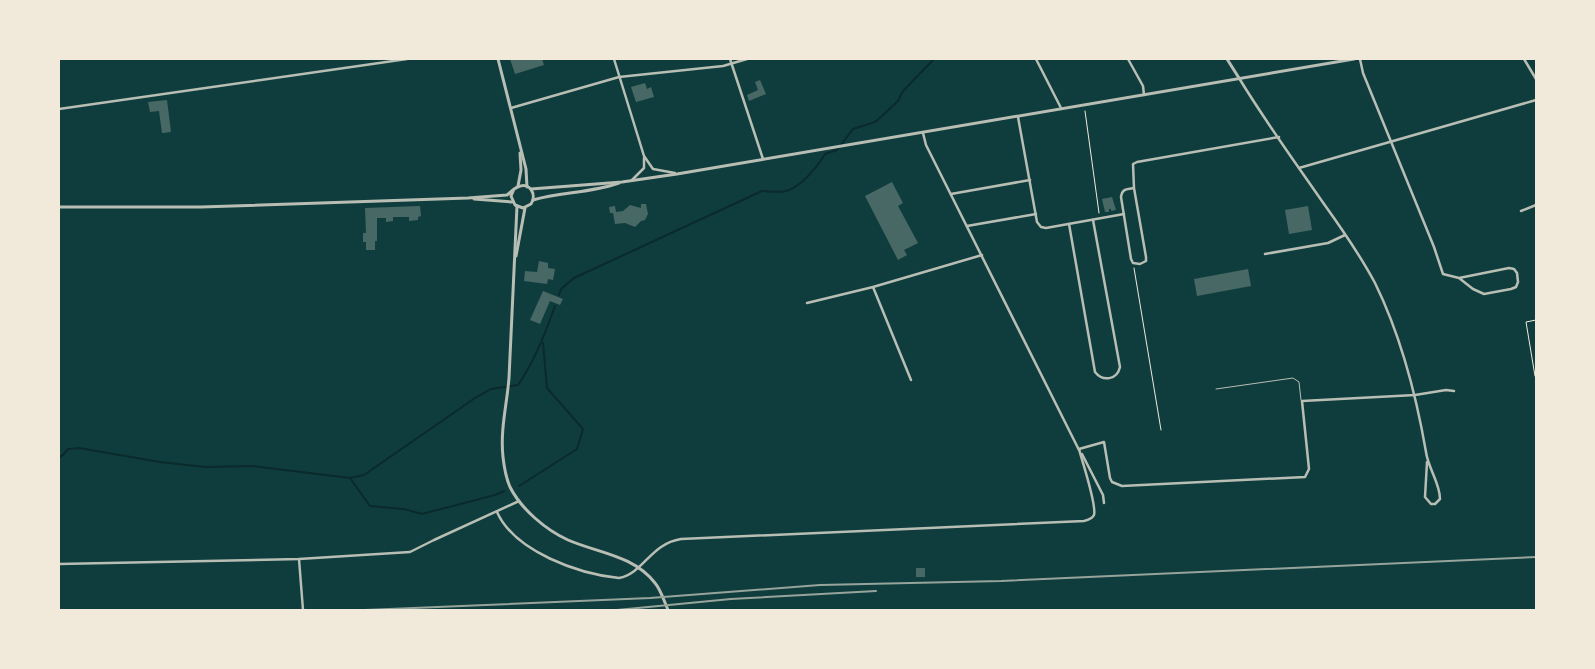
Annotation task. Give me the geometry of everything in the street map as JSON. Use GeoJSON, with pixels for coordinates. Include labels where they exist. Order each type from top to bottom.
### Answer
{"type":"FeatureCollection","features":[{"type":"Feature","properties":{"kind":"street"},"geometry":{"type":"LineString","coordinates":[[59,109],[407,59]]}},
{"type":"Feature","properties":{"kind":"street"},"geometry":{"type":"LineString","coordinates":[[498,59],[526,169],[529,188],[534,194],[531,204],[526,208],[514,259]]}},
{"type":"Feature","properties":{"kind":"street"},"geometry":{"type":"LineString","coordinates":[[614,59],[644,156],[652,169],[677,174]]}},
{"type":"Feature","properties":{"kind":"street"},"geometry":{"type":"LineString","coordinates":[[730,59],[763,159]]}},
{"type":"Feature","properties":{"kind":"street"},"geometry":{"type":"LineString","coordinates":[[511,108],[619,77],[732,64],[746,59]]}},
{"type":"Feature","properties":{"kind":"street"},"geometry":{"type":"LineString","coordinates":[[1036,59],[1062,110]]}},
{"type":"Feature","properties":{"kind":"street"},"geometry":{"type":"LineString","coordinates":[[1128,59],[1143,86],[1144,95]]}},
{"type":"Feature","properties":{"kind":"street"},"geometry":{"type":"LineString","coordinates":[[1227,59],[1345,235],[1375,284],[1388,312],[1405,358],[1420,415],[1427,462],[1425,497],[1430,504],[1435,504],[1440,499],[1439,491],[1427,462]]}},
{"type":"Feature","properties":{"kind":"street"},"geometry":{"type":"LineString","coordinates":[[59,207],[200,207],[468,198],[507,195],[516,188],[536,190],[631,181],[1062,110],[1354,59]]}},
{"type":"Feature","properties":{"kind":"street"},"geometry":{"type":"LineString","coordinates":[[1360,59],[1363,73],[1434,247],[1443,274],[1459,278],[1473,289],[1484,294],[1512,289],[1518,282],[1517,273],[1514,269],[1509,268],[1459,278]]}},
{"type":"Feature","properties":{"kind":"street"},"geometry":{"type":"LineString","coordinates":[[1524,59],[1536,79]]}},
{"type":"Feature","properties":{"kind":"street"},"geometry":{"type":"LineString","coordinates":[[1299,168],[1390,140],[1536,100]]}},
{"type":"Feature","properties":{"kind":"street"},"geometry":{"type":"LineString","coordinates":[[1018,117],[1036,214],[1038,222],[1042,227],[1046,228],[1124,214]]}},
{"type":"Feature","properties":{"kind":"street"},"geometry":{"type":"LineString","coordinates":[[923,133],[926,146],[1103,495],[1104,503]]}},
{"type":"Feature","properties":{"kind":"street"},"geometry":{"type":"LineString","coordinates":[[1134,188],[1125,189],[1121,197],[1133,263],[1136,264],[1143,263],[1146,257],[1134,188],[1133,164],[1278,137]]}},
{"type":"Feature","properties":{"kind":"street"},"geometry":{"type":"LineString","coordinates":[[512,202],[511,196],[522,170],[518,140]]}},
{"type":"Feature","properties":{"kind":"street"},"geometry":{"type":"LineString","coordinates":[[631,181],[644,168],[644,156]]}},
{"type":"Feature","properties":{"kind":"street"},"geometry":{"type":"LineString","coordinates":[[951,194],[1030,180]]}},
{"type":"Feature","properties":{"kind":"street"},"geometry":{"type":"LineString","coordinates":[[533,200],[608,187],[622,182]]}},
{"type":"Feature","properties":{"kind":"street"},"geometry":{"type":"LineString","coordinates":[[468,198],[512,202],[517,206],[526,208]]}},
{"type":"Feature","properties":{"kind":"street"},"geometry":{"type":"LineString","coordinates":[[1521,211],[1536,205]]}},
{"type":"Feature","properties":{"kind":"street"},"geometry":{"type":"LineString","coordinates":[[517,206],[509,378],[503,419],[503,456],[509,485],[519,501],[558,535],[624,559],[644,572],[655,583],[668,610]]}},
{"type":"Feature","properties":{"kind":"street"},"geometry":{"type":"LineString","coordinates":[[967,226],[1036,214]]}},
{"type":"Feature","properties":{"kind":"street"},"geometry":{"type":"LineString","coordinates":[[1069,224],[1095,372],[1106,379],[1119,373],[1120,367],[1093,220]]}},
{"type":"Feature","properties":{"kind":"street"},"geometry":{"type":"LineString","coordinates":[[1265,254],[1328,242],[1345,235]]}},
{"type":"Feature","properties":{"kind":"street"},"geometry":{"type":"LineString","coordinates":[[807,303],[873,287],[982,255]]}},
{"type":"Feature","properties":{"kind":"street"},"geometry":{"type":"LineString","coordinates":[[873,287],[910,380]]}},
{"type":"Feature","properties":{"kind":"street"},"geometry":{"type":"LineString","coordinates":[[1079,449],[1104,442],[1110,478],[1112,482],[1122,486],[1305,477],[1309,470],[1302,401],[1415,395],[1446,390],[1454,391]]}},
{"type":"Feature","properties":{"kind":"street"},"geometry":{"type":"LineString","coordinates":[[497,512],[502,522],[513,533],[552,559],[577,570],[619,578],[633,572],[661,546],[672,540],[1084,521],[1091,519],[1094,514],[1094,504],[1079,449]]}},
{"type":"Feature","properties":{"kind":"street"},"geometry":{"type":"LineString","coordinates":[[59,564],[299,559],[410,552],[519,501]]}},
{"type":"Feature","properties":{"kind":"street"},"geometry":{"type":"LineString","coordinates":[[299,559],[303,610]]}},
{"type":"Feature","properties":{"kind":"lane"},"geometry":{"type":"LineString","coordinates":[[1216,389],[1292,378],[1299,382],[1302,401]]}},
{"type":"Feature","properties":{"kind":"path"},"geometry":{"type":"LineString","coordinates":[[1085,106],[1100,219]]}},
{"type":"Feature","properties":{"kind":"path"},"geometry":{"type":"LineString","coordinates":[[1133,263],[1160,430]]}},
{"type":"Feature","properties":{"kind":"path"},"geometry":{"type":"LineString","coordinates":[[1535,376],[1526,322],[1536,320]]}},
{"type":"Feature","properties":{"kind":"building"},"geometry":{"type":"Polygon","coordinates":[[[510,59],[542,59],[544,65],[515,74],[510,59]]]}},
{"type":"Feature","properties":{"kind":"building"},"geometry":{"type":"Polygon","coordinates":[[[760,80],[766,94],[749,101],[747,95],[758,90],[755,82],[760,80]]]}},
{"type":"Feature","properties":{"kind":"building"},"geometry":{"type":"Polygon","coordinates":[[[645,83],[647,89],[651,87],[654,97],[636,102],[631,87],[645,83]]]}},
{"type":"Feature","properties":{"kind":"building"},"geometry":{"type":"Polygon","coordinates":[[[167,100],[171,132],[162,133],[159,111],[150,112],[148,102],[167,100]]]}},
{"type":"Feature","properties":{"kind":"building"},"geometry":{"type":"Polygon","coordinates":[[[892,182],[903,203],[898,206],[918,243],[904,250],[907,255],[898,260],[865,196],[892,182]]]}},
{"type":"Feature","properties":{"kind":"building"},"geometry":{"type":"Polygon","coordinates":[[[1112,197],[1116,210],[1111,211],[1109,209],[1109,212],[1105,212],[1102,199],[1112,197]]]}},
{"type":"Feature","properties":{"kind":"building"},"geometry":{"type":"Polygon","coordinates":[[[641,204],[646,204],[648,214],[645,220],[635,227],[625,223],[615,224],[613,213],[610,213],[609,207],[615,206],[616,212],[623,211],[630,205],[641,208],[641,204]]]}},
{"type":"Feature","properties":{"kind":"building"},"geometry":{"type":"Polygon","coordinates":[[[420,206],[421,216],[418,217],[418,220],[409,221],[409,217],[393,217],[393,221],[386,222],[386,218],[377,218],[375,250],[366,250],[366,242],[363,242],[363,233],[366,233],[365,208],[420,206]]]}},
{"type":"Feature","properties":{"kind":"building"},"geometry":{"type":"Polygon","coordinates":[[[1308,206],[1312,230],[1289,234],[1285,210],[1308,206]]]}},
{"type":"Feature","properties":{"kind":"building"},"geometry":{"type":"Polygon","coordinates":[[[539,261],[548,263],[548,268],[555,269],[553,280],[548,279],[547,284],[524,281],[525,271],[537,272],[539,261]]]}},
{"type":"Feature","properties":{"kind":"building"},"geometry":{"type":"Polygon","coordinates":[[[1248,269],[1251,286],[1197,296],[1194,279],[1248,269]]]}},
{"type":"Feature","properties":{"kind":"building"},"geometry":{"type":"Polygon","coordinates":[[[543,291],[563,299],[560,305],[550,301],[540,324],[530,320],[543,291]]]}},
{"type":"Feature","properties":{"kind":"building"},"geometry":{"type":"Polygon","coordinates":[[[916,568],[925,568],[925,577],[916,577],[916,568]]]}},
{"type":"Feature","properties":{"kind":"waterway"},"geometry":{"type":"LineString","coordinates":[[559,295],[561,289],[574,278],[762,191],[783,192],[797,186],[813,170],[825,154],[837,150],[853,129],[875,122],[882,116],[898,101],[903,91],[934,59]]}},
{"type":"Feature","properties":{"kind":"waterway"},"geometry":{"type":"LineString","coordinates":[[59,457],[68,449],[79,448],[160,462],[205,467],[251,466],[350,478],[364,475],[475,398],[491,389],[518,385],[539,347],[555,306]]}},
{"type":"Feature","properties":{"kind":"waterway"},"geometry":{"type":"LineString","coordinates":[[519,486],[577,449],[583,429],[547,388],[543,343]]}},
{"type":"Feature","properties":{"kind":"waterway"},"geometry":{"type":"LineString","coordinates":[[350,478],[370,506],[404,509],[422,514],[504,491]]}},
{"type":"Feature","properties":{"kind":"railway"},"geometry":{"type":"LineString","coordinates":[[365,610],[650,598],[820,585],[1001,581],[1536,557]]}},
{"type":"Feature","properties":{"kind":"railway"},"geometry":{"type":"LineString","coordinates":[[617,610],[731,599],[876,591]]}}]}
